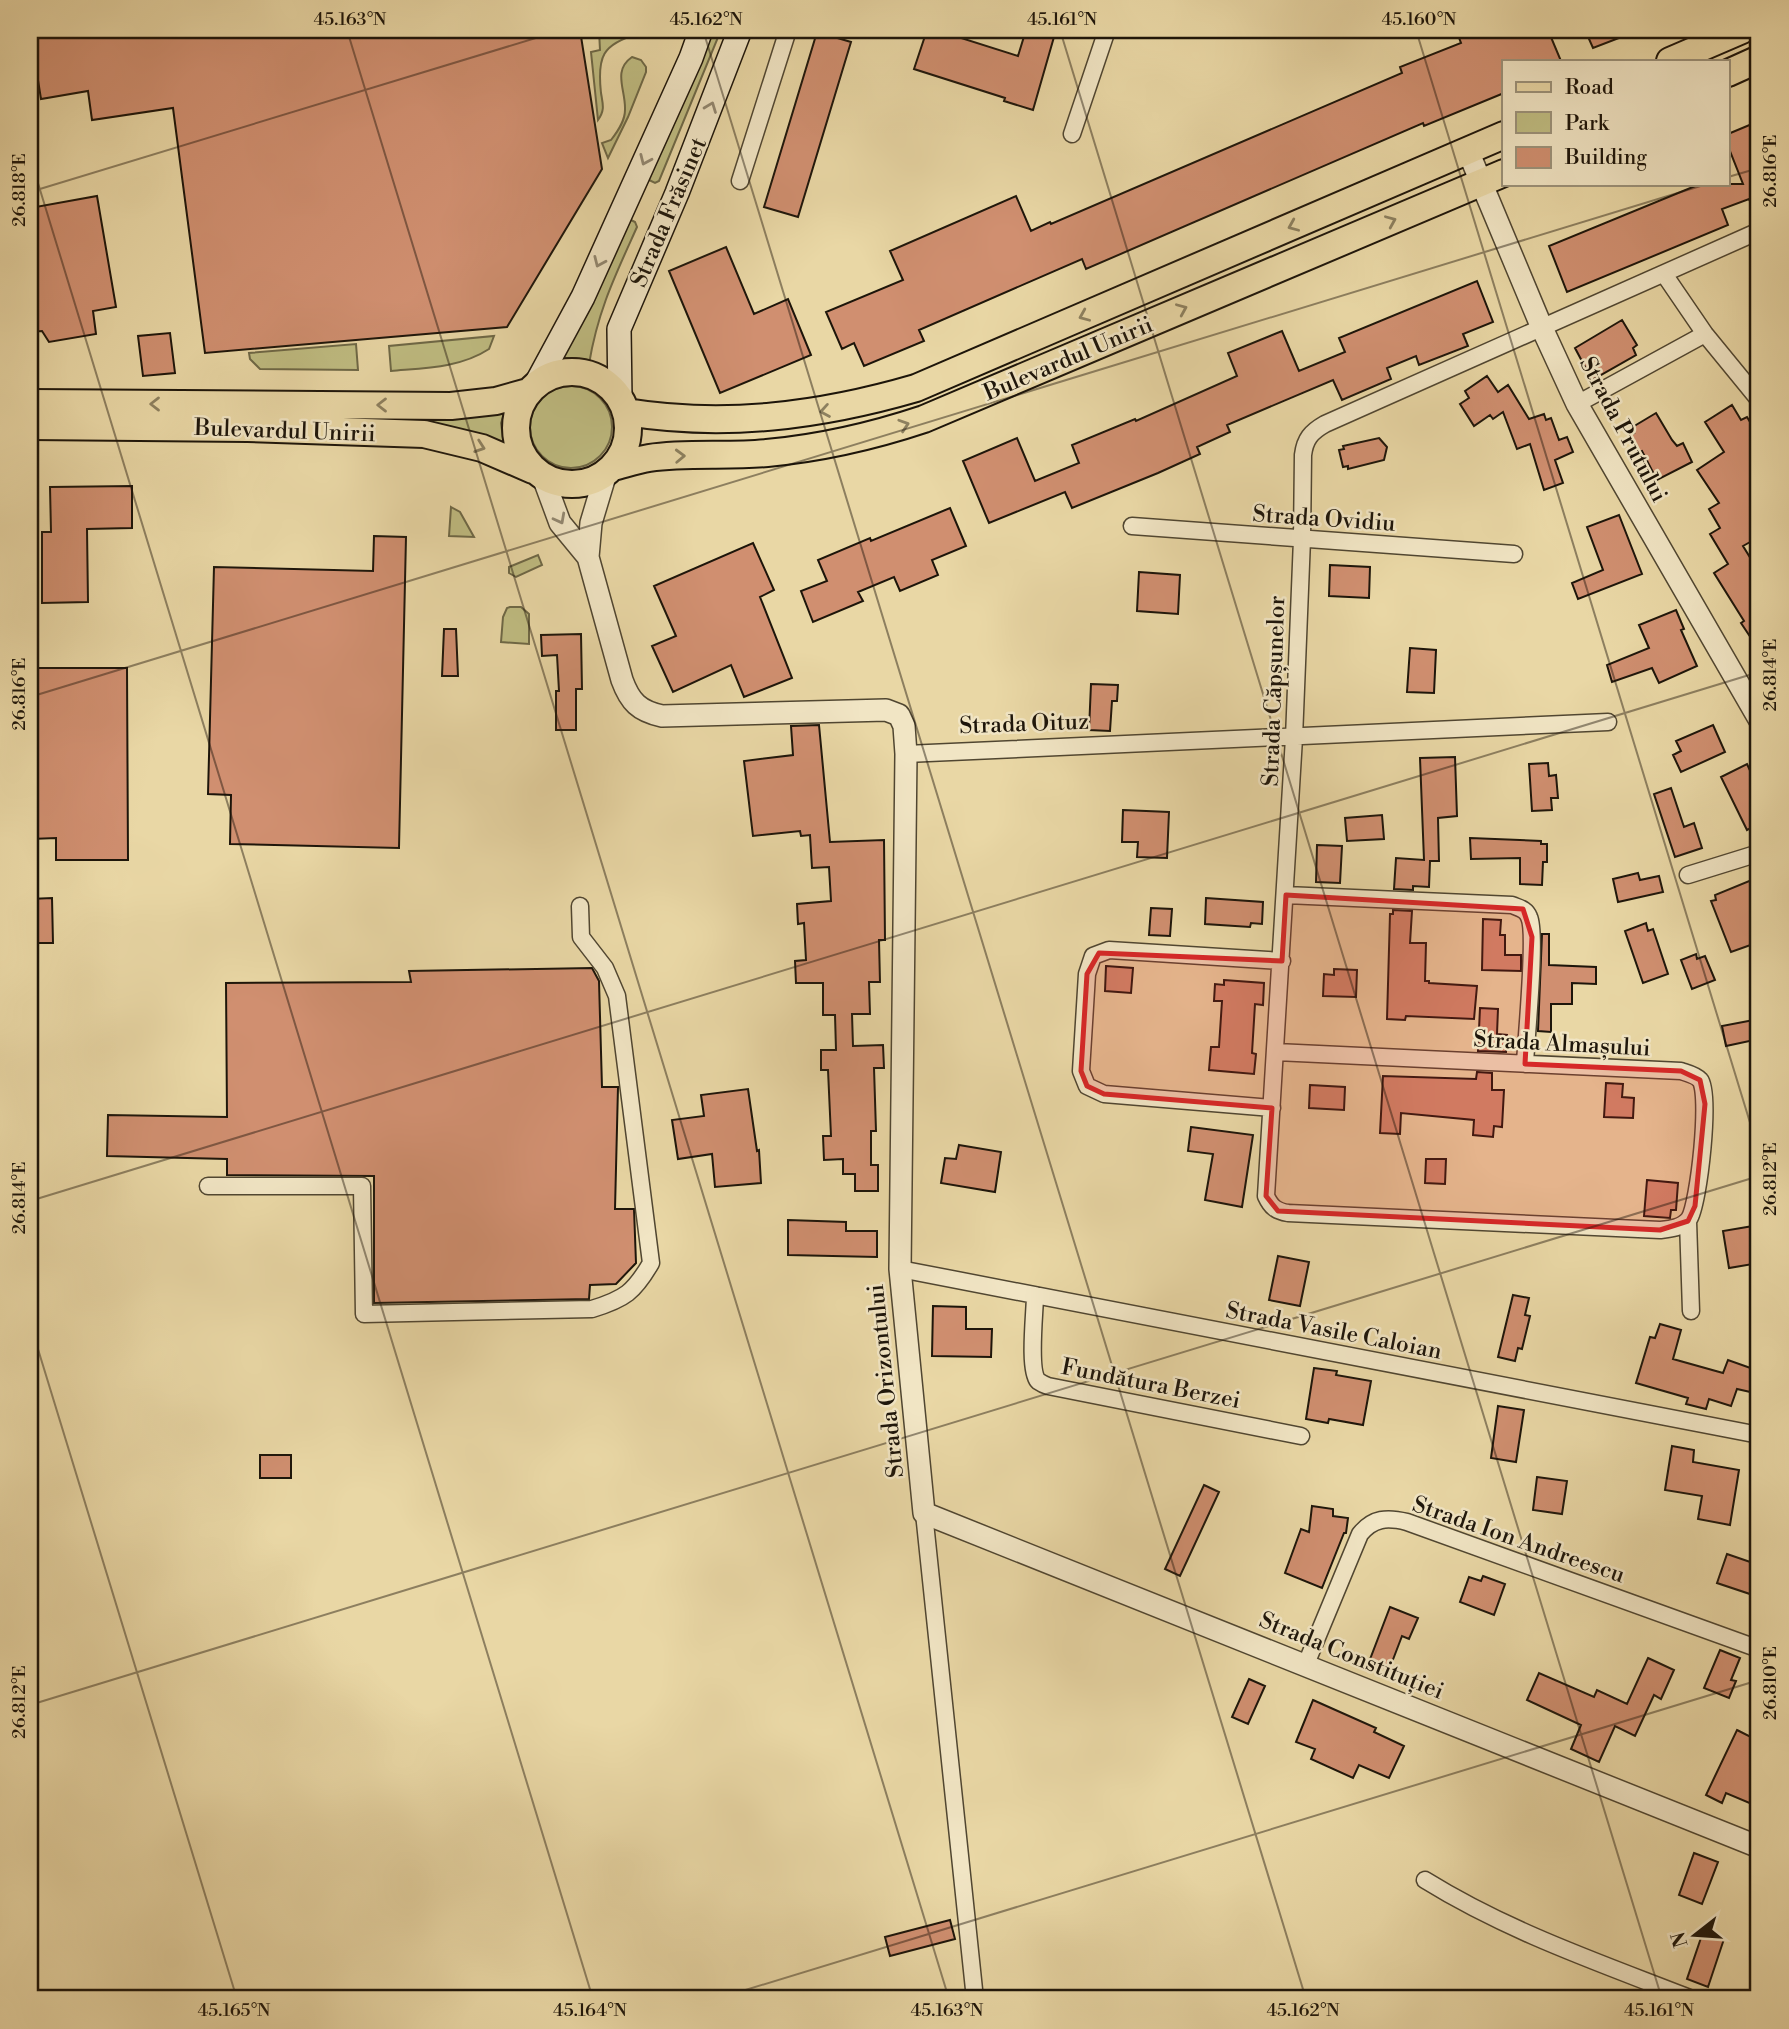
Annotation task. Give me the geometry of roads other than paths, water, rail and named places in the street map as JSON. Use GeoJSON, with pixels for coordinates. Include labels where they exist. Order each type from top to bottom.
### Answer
{"type":"FeatureCollection","features":[{"type":"Feature","properties":{"kind":"main road","name":"Strada Frăsinet"},"geometry":{"type":"LineString","coordinates":[[532,388],[583,297],[691,58],[701,30]]}},
{"type":"Feature","properties":{"kind":"main road","name":"Strada Frăsinet"},"geometry":{"type":"LineString","coordinates":[[623,405],[619,329],[677,193],[740,30]]}},
{"type":"Feature","properties":{"kind":"main road"},"geometry":{"type":"LineString","coordinates":[[1673,60],[1742,30]]}},
{"type":"Feature","properties":{"kind":"main road"},"geometry":{"type":"LineString","coordinates":[[1730,72],[1759,59]]}},
{"type":"Feature","properties":{"kind":"main road","name":"Bulevardul Unirii"},"geometry":{"type":"LineString","coordinates":[[623,405],[690,420],[761,419],[839,408],[916,388],[1502,136]]}},
{"type":"Feature","properties":{"kind":"main road","name":"Bulevardul Unirii"},"geometry":{"type":"LineString","coordinates":[[609,470],[647,458],[764,453],[811,448],[885,432],[1492,178]]}},
{"type":"Feature","properties":{"kind":"main road"},"geometry":{"type":"LineString","coordinates":[[584,373],[598,378],[611,387],[623,405],[628,427],[627,442],[609,470],[586,483],[564,484],[538,473],[521,453],[515,432],[518,411],[532,388],[553,375],[584,373]]}},
{"type":"Feature","properties":{"kind":"main road","name":"Bulevardul Unirii"},"geometry":{"type":"LineString","coordinates":[[30,403],[451,406],[496,401],[532,388]]}},
{"type":"Feature","properties":{"kind":"main road","name":"Bulevardul Unirii"},"geometry":{"type":"LineString","coordinates":[[30,426],[248,428],[424,434],[482,448],[538,473]]}},
{"type":"Feature","properties":{"kind":"street"},"geometry":{"type":"LineString","coordinates":[[740,181],[788,30]]}},
{"type":"Feature","properties":{"kind":"street"},"geometry":{"type":"LineString","coordinates":[[1072,134],[1107,30]]}},
{"type":"Feature","properties":{"kind":"street","name":"Strada Prutului"},"geometry":{"type":"LineString","coordinates":[[1468,150],[1492,178],[1542,328],[1577,404],[1759,719]]}},
{"type":"Feature","properties":{"kind":"street","name":"Strada Căpșunelor"},"geometry":{"type":"LineString","coordinates":[[1688,1221],[1675,1228],[1660,1230],[1288,1213],[1278,1211],[1270,1205],[1266,1196],[1266,1184],[1294,738],[1303,539],[1303,455],[1304,443],[1325,424],[1759,231]]}},
{"type":"Feature","properties":{"kind":"street"},"geometry":{"type":"LineString","coordinates":[[1664,274],[1705,334],[1759,400]]}},
{"type":"Feature","properties":{"kind":"street"},"geometry":{"type":"LineString","coordinates":[[1577,404],[1705,334]]}},
{"type":"Feature","properties":{"kind":"street"},"geometry":{"type":"LineString","coordinates":[[609,470],[591,523],[588,556],[622,680],[636,706],[662,716],[886,710],[899,715],[905,726],[906,754]]}},
{"type":"Feature","properties":{"kind":"street"},"geometry":{"type":"LineString","coordinates":[[538,473],[560,523],[588,556]]}},
{"type":"Feature","properties":{"kind":"street","name":"Strada Ovidiu"},"geometry":{"type":"LineString","coordinates":[[1132,526],[1514,554]]}},
{"type":"Feature","properties":{"kind":"street","name":"Strada Oituz"},"geometry":{"type":"LineString","coordinates":[[906,754],[1608,722]]}},
{"type":"Feature","properties":{"kind":"street","name":"Strada Orizontului"},"geometry":{"type":"LineString","coordinates":[[906,754],[900,1269],[975,1999]]}},
{"type":"Feature","properties":{"kind":"street"},"geometry":{"type":"LineString","coordinates":[[1688,875],[1759,853]]}},
{"type":"Feature","properties":{"kind":"street"},"geometry":{"type":"LineString","coordinates":[[1286,895],[1512,905],[1523,909],[1528,915],[1532,937],[1525,1064]]}},
{"type":"Feature","properties":{"kind":"street"},"geometry":{"type":"LineString","coordinates":[[208,1186],[362,1186],[364,1314],[592,1309],[614,1303],[637,1287],[651,1263],[617,996],[605,968],[581,937],[580,906]]}},
{"type":"Feature","properties":{"kind":"street"},"geometry":{"type":"LineString","coordinates":[[1272,1108],[1104,1094],[1087,1086],[1081,1072],[1087,974],[1093,956],[1109,950],[1282,961]]}},
{"type":"Feature","properties":{"kind":"street","name":"Strada Almașului"},"geometry":{"type":"LineString","coordinates":[[1276,1052],[1681,1071],[1700,1080],[1705,1090],[1698,1185],[1695,1206],[1688,1221],[1691,1311]]}},
{"type":"Feature","properties":{"kind":"street","name":"Strada Vasile Caloian"},"geometry":{"type":"LineString","coordinates":[[900,1269],[1759,1435]]}},
{"type":"Feature","properties":{"kind":"street","name":"Fundătura Berzei"},"geometry":{"type":"LineString","coordinates":[[1035,1295],[1033,1362],[1039,1382],[1048,1386],[1301,1436]]}},
{"type":"Feature","properties":{"kind":"street","name":"Strada Constituției"},"geometry":{"type":"LineString","coordinates":[[925,1513],[1759,1847]]}},
{"type":"Feature","properties":{"kind":"street","name":"Strada Ion Andreescu"},"geometry":{"type":"LineString","coordinates":[[1306,1664],[1360,1534],[1368,1525],[1379,1519],[1406,1522],[1759,1649]]}},
{"type":"Feature","properties":{"kind":"street"},"geometry":{"type":"LineString","coordinates":[[1425,1881],[1468,1907],[1517,1931],[1692,1999]]}}]}
